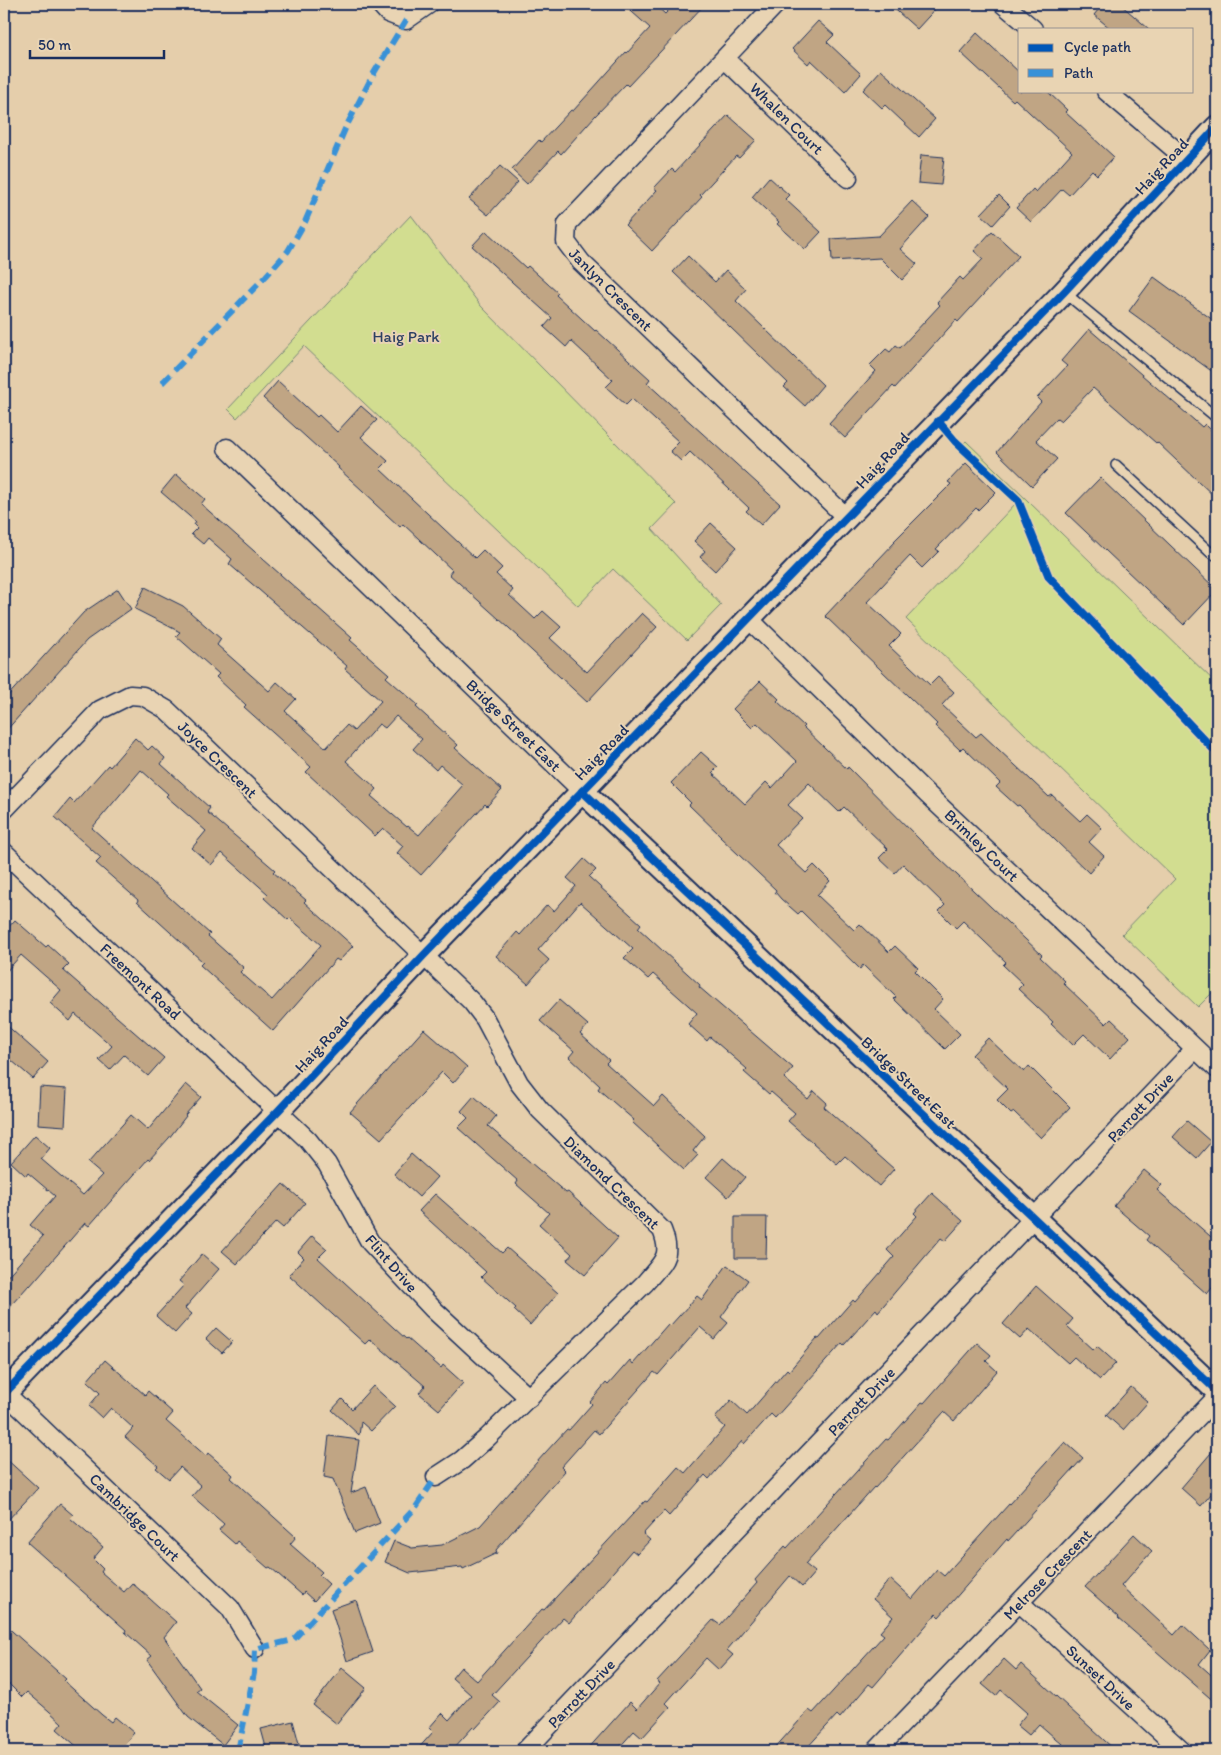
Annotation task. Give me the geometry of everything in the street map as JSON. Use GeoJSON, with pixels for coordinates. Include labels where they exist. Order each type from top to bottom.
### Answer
{"type":"FeatureCollection","features":[{"type":"Feature","properties":{"kind":"street"},"geometry":{"type":"LineString","coordinates":[[380,4],[388,13],[406,20],[429,4]]}},
{"type":"Feature","properties":{"kind":"street","name":"Janlyn Crescent"},"geometry":{"type":"LineString","coordinates":[[776,4],[567,224],[566,242],[581,262],[847,518]]}},
{"type":"Feature","properties":{"kind":"street"},"geometry":{"type":"LineString","coordinates":[[1003,4],[1032,28]]}},
{"type":"Feature","properties":{"kind":"street","name":"Whalen Court"},"geometry":{"type":"LineString","coordinates":[[725,59],[848,178]]}},
{"type":"Feature","properties":{"kind":"street"},"geometry":{"type":"LineString","coordinates":[[1107,92],[1186,159]]}},
{"type":"Feature","properties":{"kind":"street","name":"Haig Road"},"geometry":{"type":"LineString","coordinates":[[4,1394],[278,1111],[424,955],[1064,292],[1217,127]]}},
{"type":"Feature","properties":{"kind":"street","name":"Bridge Street East"},"geometry":{"type":"LineString","coordinates":[[227,448],[582,791],[1217,1391]]}},
{"type":"Feature","properties":{"kind":"street","name":"Brimley Court"},"geometry":{"type":"LineString","coordinates":[[749,618],[920,787],[1217,1069]]}},
{"type":"Feature","properties":{"kind":"street","name":"Joyce Crescent"},"geometry":{"type":"LineString","coordinates":[[4,810],[100,710],[130,695],[144,696],[166,710],[424,955]]}},
{"type":"Feature","properties":{"kind":"street","name":"Freemont Road"},"geometry":{"type":"LineString","coordinates":[[4,852],[278,1111]]}},
{"type":"Feature","properties":{"kind":"street","name":"Diamond Crescent"},"geometry":{"type":"LineString","coordinates":[[424,955],[472,1002],[485,1019],[519,1083],[540,1110],[662,1230],[667,1243],[667,1256],[645,1283],[487,1438],[462,1460],[436,1477]]}},
{"type":"Feature","properties":{"kind":"street","name":"Parrott Drive"},"geometry":{"type":"LineString","coordinates":[[525,1751],[1034,1220],[1195,1049]]}},
{"type":"Feature","properties":{"kind":"street","name":"Flint Drive"},"geometry":{"type":"LineString","coordinates":[[278,1111],[308,1140],[327,1164],[370,1242],[433,1309],[529,1398]]}},
{"type":"Feature","properties":{"kind":"street","name":"Cambridge Court"},"geometry":{"type":"LineString","coordinates":[[4,1394],[230,1608],[255,1649]]}},
{"type":"Feature","properties":{"kind":"street","name":"Melrose Crescent"},"geometry":{"type":"LineString","coordinates":[[876,1751],[1217,1397]]}},
{"type":"Feature","properties":{"kind":"street","name":"Sunset Drive"},"geometry":{"type":"LineString","coordinates":[[1020,1603],[1182,1751]]}},
{"type":"Feature","properties":{"kind":"lane"},"geometry":{"type":"LineString","coordinates":[[1064,292],[1217,418]]}},
{"type":"Feature","properties":{"kind":"lane"},"geometry":{"type":"LineString","coordinates":[[1116,465],[1211,553],[1217,556]]}},
{"type":"Feature","properties":{"kind":"green space","name":"Haig Park"},"geometry":{"type":"Polygon","coordinates":[[[411,215],[481,306],[676,504],[652,529],[721,605],[687,640],[613,569],[578,606],[304,346],[237,418],[228,409],[411,215]]]}},
{"type":"Feature","properties":{"kind":"green space"},"geometry":{"type":"Polygon","coordinates":[[[966,441],[1217,684],[1217,988],[1198,1007],[1122,934],[1175,879],[906,619],[1017,502],[959,448],[966,441]]]}},
{"type":"Feature","properties":{"kind":"building"},"geometry":{"type":"Polygon","coordinates":[[[623,4],[654,4],[665,14],[675,4],[705,4],[628,86],[626,84],[595,116],[561,154],[558,151],[527,184],[512,170],[539,140],[541,142],[571,110],[573,111],[650,28],[623,4]]]}},
{"type":"Feature","properties":{"kind":"building"},"geometry":{"type":"Polygon","coordinates":[[[889,4],[940,4],[917,29],[889,4]]]}},
{"type":"Feature","properties":{"kind":"building"},"geometry":{"type":"Polygon","coordinates":[[[1103,4],[1120,4],[1148,28],[1110,28],[1094,15],[1103,4]]]}},
{"type":"Feature","properties":{"kind":"building"},"geometry":{"type":"Polygon","coordinates":[[[818,21],[834,35],[827,42],[861,74],[845,92],[811,60],[808,64],[792,49],[818,21]]]}},
{"type":"Feature","properties":{"kind":"building"},"geometry":{"type":"Polygon","coordinates":[[[977,33],[1018,71],[1018,92],[1048,92],[1067,110],[1065,112],[1114,157],[1097,175],[1092,170],[1069,195],[1062,189],[1031,222],[1016,208],[1033,189],[1036,192],[1072,152],[1015,99],[1013,101],[960,52],[977,33]]]}},
{"type":"Feature","properties":{"kind":"building"},"geometry":{"type":"Polygon","coordinates":[[[881,70],[935,119],[919,137],[885,105],[882,108],[863,90],[881,70]]]}},
{"type":"Feature","properties":{"kind":"building"},"geometry":{"type":"Polygon","coordinates":[[[728,115],[756,140],[739,158],[736,156],[700,195],[702,197],[652,251],[625,225],[657,190],[654,188],[672,169],[675,172],[728,115]]]}},
{"type":"Feature","properties":{"kind":"building"},"geometry":{"type":"Polygon","coordinates":[[[921,155],[944,157],[941,185],[918,183],[921,155]]]}},
{"type":"Feature","properties":{"kind":"building"},"geometry":{"type":"Polygon","coordinates":[[[500,166],[518,182],[488,215],[469,199],[500,166]]]}},
{"type":"Feature","properties":{"kind":"building"},"geometry":{"type":"Polygon","coordinates":[[[769,177],[789,195],[785,199],[821,232],[805,249],[777,224],[779,222],[752,197],[769,177]]]}},
{"type":"Feature","properties":{"kind":"building"},"geometry":{"type":"Polygon","coordinates":[[[999,195],[1010,206],[993,225],[981,214],[999,195]]]}},
{"type":"Feature","properties":{"kind":"building"},"geometry":{"type":"Polygon","coordinates":[[[912,201],[929,217],[900,249],[917,264],[902,280],[880,258],[832,261],[831,239],[879,236],[912,201]]]}},
{"type":"Feature","properties":{"kind":"building"},"geometry":{"type":"Polygon","coordinates":[[[486,231],[526,268],[528,266],[558,293],[556,295],[650,379],[647,383],[780,504],[761,525],[746,511],[749,508],[690,452],[681,461],[670,451],[679,442],[632,399],[626,405],[606,387],[613,380],[571,341],[566,347],[544,327],[552,318],[472,246],[486,231]]]}},
{"type":"Feature","properties":{"kind":"building"},"geometry":{"type":"Polygon","coordinates":[[[992,231],[1019,256],[958,322],[956,320],[895,388],[893,386],[845,438],[829,423],[876,371],[870,365],[886,349],[890,352],[896,345],[900,348],[940,305],[937,302],[960,277],[963,280],[983,259],[974,251],[992,231]]]}},
{"type":"Feature","properties":{"kind":"building"},"geometry":{"type":"Polygon","coordinates":[[[688,256],[715,282],[726,270],[746,289],[736,301],[823,385],[805,406],[784,387],[788,383],[673,272],[688,256]]]}},
{"type":"Feature","properties":{"kind":"building"},"geometry":{"type":"Polygon","coordinates":[[[1154,277],[1217,323],[1217,375],[1129,311],[1154,277]]]}},
{"type":"Feature","properties":{"kind":"building"},"geometry":{"type":"Polygon","coordinates":[[[1089,329],[1202,427],[1205,424],[1217,436],[1217,499],[1157,442],[1093,388],[1061,421],[1057,418],[1036,440],[1057,459],[1032,486],[997,452],[1041,402],[1037,398],[1067,366],[1061,361],[1089,329]]]}},
{"type":"Feature","properties":{"kind":"building"},"geometry":{"type":"Polygon","coordinates":[[[278,381],[317,417],[319,415],[337,432],[361,406],[377,420],[361,437],[388,461],[380,469],[475,558],[483,550],[502,568],[496,574],[513,590],[509,595],[535,619],[543,611],[561,627],[550,638],[587,672],[642,613],[657,627],[587,702],[449,574],[452,570],[403,524],[400,527],[339,467],[263,398],[278,381]]]}},
{"type":"Feature","properties":{"kind":"building"},"geometry":{"type":"Polygon","coordinates":[[[966,463],[996,492],[978,510],[976,508],[936,549],[939,551],[922,568],[910,556],[867,602],[901,634],[889,646],[930,685],[938,677],[954,692],[942,705],[976,737],[981,733],[1049,797],[1052,795],[1080,821],[1087,814],[1102,828],[1089,842],[1104,856],[1089,873],[1019,805],[1017,806],[996,787],[1000,783],[963,747],[960,750],[935,726],[937,724],[825,616],[894,541],[951,484],[948,482],[966,463]]]}},
{"type":"Feature","properties":{"kind":"building"},"geometry":{"type":"Polygon","coordinates":[[[176,474],[205,499],[201,504],[352,638],[350,640],[389,674],[386,677],[418,705],[416,707],[458,745],[455,748],[502,790],[487,806],[485,804],[421,875],[397,853],[403,846],[383,828],[375,836],[306,772],[311,767],[244,707],[246,705],[216,677],[219,674],[176,636],[180,632],[135,609],[145,587],[183,606],[221,639],[217,645],[269,691],[277,682],[296,699],[285,711],[326,748],[347,725],[354,731],[381,701],[345,669],[347,666],[229,564],[232,559],[208,538],[203,544],[191,534],[197,528],[194,525],[196,522],[161,492],[176,474]],[[396,716],[385,728],[379,724],[346,761],[377,789],[371,796],[419,835],[463,785],[440,765],[436,770],[413,749],[422,739],[396,716]]]}},
{"type":"Feature","properties":{"kind":"building"},"geometry":{"type":"Polygon","coordinates":[[[1100,478],[1217,590],[1184,625],[1066,513],[1100,478]]]}},
{"type":"Feature","properties":{"kind":"building"},"geometry":{"type":"Polygon","coordinates":[[[711,523],[737,547],[715,571],[700,557],[705,551],[694,541],[711,523]]]}},
{"type":"Feature","properties":{"kind":"building"},"geometry":{"type":"Polygon","coordinates":[[[118,589],[131,609],[87,640],[4,733],[4,700],[84,612],[118,589]]]}},
{"type":"Feature","properties":{"kind":"building"},"geometry":{"type":"Polygon","coordinates":[[[760,681],[779,699],[777,701],[803,727],[847,769],[848,767],[923,843],[1042,955],[1040,957],[1065,981],[1063,983],[1106,1024],[1111,1019],[1130,1037],[1110,1059],[1084,1034],[1073,1045],[1051,1024],[1053,1022],[1018,989],[1023,984],[1003,965],[1006,962],[963,921],[956,928],[939,911],[945,905],[903,864],[895,873],[879,858],[888,849],[844,807],[839,812],[809,783],[788,805],[802,818],[776,845],[806,873],[814,865],[830,881],[817,895],[854,930],[860,924],[889,952],[895,946],[918,968],[915,971],[943,999],[934,1009],[960,1034],[945,1049],[894,999],[896,997],[863,965],[860,969],[801,911],[798,914],[781,899],[775,892],[776,890],[689,805],[691,803],[671,783],[701,752],[718,767],[712,773],[745,804],[766,782],[772,788],[797,761],[757,723],[752,728],[733,709],[760,681]]]}},
{"type":"Feature","properties":{"kind":"building"},"geometry":{"type":"Polygon","coordinates":[[[135,738],[148,750],[152,746],[165,758],[161,764],[210,808],[207,812],[275,870],[273,872],[306,900],[304,902],[353,946],[339,961],[336,959],[273,1031],[200,965],[203,962],[96,863],[101,858],[55,817],[70,799],[74,803],[108,765],[110,767],[135,738]],[[141,770],[92,828],[210,934],[208,936],[244,968],[240,972],[272,1000],[321,945],[290,918],[288,920],[264,898],[268,894],[222,853],[211,865],[192,848],[206,831],[166,796],[168,794],[141,770]]]}},
{"type":"Feature","properties":{"kind":"building"},"geometry":{"type":"Polygon","coordinates":[[[584,859],[596,870],[589,877],[641,924],[638,928],[700,985],[699,987],[793,1068],[784,1078],[808,1099],[814,1091],[827,1103],[824,1107],[894,1169],[879,1186],[845,1156],[837,1164],[788,1121],[795,1113],[744,1072],[747,1069],[710,1037],[707,1041],[688,1024],[697,1013],[653,974],[648,979],[624,958],[633,949],[580,902],[538,950],[549,960],[528,984],[496,956],[517,932],[520,935],[547,905],[554,911],[576,886],[567,878],[584,859]]]}},
{"type":"Feature","properties":{"kind":"building"},"geometry":{"type":"Polygon","coordinates":[[[15,920],[69,964],[63,970],[164,1058],[148,1076],[124,1055],[110,1070],[99,1060],[112,1046],[75,1014],[70,1021],[50,1003],[61,990],[21,955],[4,974],[4,932],[15,920]]]}},
{"type":"Feature","properties":{"kind":"building"},"geometry":{"type":"Polygon","coordinates":[[[559,1000],[588,1025],[580,1034],[609,1060],[606,1063],[654,1106],[663,1096],[705,1136],[693,1151],[698,1155],[684,1170],[632,1122],[634,1120],[598,1089],[600,1086],[569,1057],[574,1051],[540,1021],[559,1000]]]}},
{"type":"Feature","properties":{"kind":"building"},"geometry":{"type":"Polygon","coordinates":[[[4,1023],[48,1062],[33,1079],[4,1054],[4,1023]]]}},
{"type":"Feature","properties":{"kind":"building"},"geometry":{"type":"Polygon","coordinates":[[[424,1029],[467,1067],[453,1083],[442,1072],[381,1139],[350,1112],[424,1029]]]}},
{"type":"Feature","properties":{"kind":"building"},"geometry":{"type":"Polygon","coordinates":[[[988,1038],[1024,1072],[1029,1066],[1070,1107],[1041,1138],[1014,1112],[1011,1114],[997,1100],[1008,1089],[972,1055],[988,1038]]]}},
{"type":"Feature","properties":{"kind":"building"},"geometry":{"type":"Polygon","coordinates":[[[186,1084],[201,1097],[185,1115],[169,1138],[89,1226],[85,1223],[4,1313],[4,1280],[43,1236],[30,1225],[55,1196],[28,1173],[26,1176],[11,1162],[35,1135],[50,1148],[41,1159],[83,1195],[102,1175],[88,1163],[131,1115],[148,1130],[186,1084]]]}},
{"type":"Feature","properties":{"kind":"building"},"geometry":{"type":"Polygon","coordinates":[[[40,1087],[67,1089],[65,1126],[38,1124],[40,1087]]]}},
{"type":"Feature","properties":{"kind":"building"},"geometry":{"type":"Polygon","coordinates":[[[474,1096],[496,1116],[488,1126],[566,1193],[568,1192],[618,1238],[585,1275],[567,1260],[572,1254],[539,1224],[549,1213],[516,1184],[518,1181],[458,1128],[468,1118],[461,1111],[474,1096]]]}},
{"type":"Feature","properties":{"kind":"building"},"geometry":{"type":"Polygon","coordinates":[[[1187,1121],[1211,1142],[1197,1158],[1173,1137],[1187,1121]]]}},
{"type":"Feature","properties":{"kind":"building"},"geometry":{"type":"Polygon","coordinates":[[[411,1154],[437,1177],[419,1197],[394,1174],[411,1154]]]}},
{"type":"Feature","properties":{"kind":"building"},"geometry":{"type":"Polygon","coordinates":[[[723,1158],[745,1177],[728,1197],[706,1177],[723,1158]]]}},
{"type":"Feature","properties":{"kind":"building"},"geometry":{"type":"Polygon","coordinates":[[[1144,1170],[1162,1185],[1157,1190],[1217,1242],[1217,1282],[1207,1294],[1146,1240],[1149,1236],[1114,1206],[1144,1170]]]}},
{"type":"Feature","properties":{"kind":"building"},"geometry":{"type":"Polygon","coordinates":[[[283,1184],[305,1203],[283,1228],[276,1222],[237,1264],[222,1251],[283,1184]]]}},
{"type":"Feature","properties":{"kind":"building"},"geometry":{"type":"Polygon","coordinates":[[[932,1193],[963,1221],[945,1241],[941,1238],[878,1312],[876,1309],[844,1345],[842,1343],[775,1418],[771,1414],[744,1444],[742,1441],[709,1479],[705,1475],[669,1516],[664,1511],[643,1534],[650,1540],[637,1554],[632,1550],[569,1623],[563,1618],[492,1695],[500,1702],[475,1729],[473,1727],[453,1749],[447,1744],[441,1751],[416,1751],[433,1732],[429,1728],[442,1713],[449,1720],[471,1695],[452,1678],[461,1667],[477,1681],[542,1609],[544,1610],[678,1467],[685,1473],[725,1427],[715,1418],[731,1400],[747,1415],[787,1369],[789,1371],[853,1300],[855,1302],[894,1257],[887,1250],[917,1216],[914,1213],[932,1193]]]}},
{"type":"Feature","properties":{"kind":"building"},"geometry":{"type":"Polygon","coordinates":[[[435,1194],[502,1253],[507,1248],[558,1293],[530,1325],[514,1310],[516,1308],[481,1277],[486,1272],[419,1211],[435,1194]]]}},
{"type":"Feature","properties":{"kind":"building"},"geometry":{"type":"Polygon","coordinates":[[[735,1217],[767,1217],[766,1258],[735,1258],[735,1217]]]}},
{"type":"Feature","properties":{"kind":"building"},"geometry":{"type":"Polygon","coordinates":[[[312,1236],[327,1249],[318,1258],[406,1339],[441,1368],[443,1365],[463,1383],[439,1410],[419,1393],[425,1386],[370,1339],[365,1344],[289,1275],[304,1258],[298,1252],[312,1236]]]}},
{"type":"Feature","properties":{"kind":"building"},"geometry":{"type":"Polygon","coordinates":[[[202,1254],[219,1269],[185,1308],[192,1314],[175,1333],[156,1316],[184,1285],[179,1281],[202,1254]]]}},
{"type":"Feature","properties":{"kind":"building"},"geometry":{"type":"Polygon","coordinates":[[[727,1265],[748,1280],[721,1317],[728,1323],[714,1339],[700,1327],[658,1375],[654,1372],[599,1434],[594,1430],[561,1467],[565,1471],[496,1550],[497,1553],[463,1569],[462,1567],[410,1573],[385,1562],[394,1541],[412,1548],[442,1545],[480,1526],[567,1429],[569,1430],[592,1404],[590,1402],[606,1383],[608,1385],[630,1360],[633,1364],[668,1324],[670,1326],[697,1296],[702,1300],[727,1265]]]}},
{"type":"Feature","properties":{"kind":"building"},"geometry":{"type":"Polygon","coordinates":[[[1036,1286],[1073,1319],[1067,1326],[1093,1350],[1097,1346],[1116,1363],[1100,1380],[1074,1357],[1068,1363],[1029,1329],[1020,1339],[1003,1324],[1036,1286]]]}},
{"type":"Feature","properties":{"kind":"building"},"geometry":{"type":"Polygon","coordinates":[[[216,1328],[232,1342],[222,1353],[206,1339],[216,1328]]]}},
{"type":"Feature","properties":{"kind":"building"},"geometry":{"type":"Polygon","coordinates":[[[977,1343],[991,1355],[986,1361],[997,1371],[954,1421],[944,1412],[874,1487],[805,1564],[815,1572],[802,1587],[790,1576],[727,1650],[733,1655],[719,1670],[706,1658],[666,1703],[670,1707],[642,1738],[634,1731],[616,1751],[586,1751],[630,1702],[637,1709],[660,1683],[657,1681],[713,1620],[720,1625],[757,1583],[755,1580],[785,1546],[787,1548],[886,1439],[888,1440],[922,1402],[924,1403],[977,1343]]]}},
{"type":"Feature","properties":{"kind":"building"},"geometry":{"type":"Polygon","coordinates":[[[105,1360],[145,1395],[148,1391],[173,1413],[166,1421],[206,1456],[208,1453],[233,1475],[231,1478],[296,1537],[290,1544],[322,1572],[319,1575],[329,1584],[314,1601],[304,1592],[302,1595],[237,1541],[235,1544],[219,1530],[224,1524],[192,1496],[201,1486],[180,1467],[169,1479],[156,1468],[158,1466],[125,1437],[133,1428],[111,1408],[102,1418],[89,1406],[100,1393],[87,1381],[105,1360]]]}},
{"type":"Feature","properties":{"kind":"building"},"geometry":{"type":"Polygon","coordinates":[[[373,1386],[395,1406],[371,1431],[361,1422],[359,1435],[332,1410],[342,1399],[352,1409],[373,1386]]]}},
{"type":"Feature","properties":{"kind":"building"},"geometry":{"type":"Polygon","coordinates":[[[1131,1387],[1148,1402],[1123,1430],[1106,1415],[1131,1387]]]}},
{"type":"Feature","properties":{"kind":"building"},"geometry":{"type":"Polygon","coordinates":[[[329,1436],[359,1440],[351,1493],[366,1487],[380,1523],[355,1533],[333,1479],[324,1477],[329,1436]]]}},
{"type":"Feature","properties":{"kind":"building"},"geometry":{"type":"Polygon","coordinates":[[[1065,1442],[1083,1458],[1008,1541],[1007,1539],[939,1617],[936,1614],[873,1687],[869,1684],[840,1718],[837,1715],[804,1751],[772,1751],[809,1710],[813,1713],[884,1635],[880,1632],[893,1617],[873,1599],[890,1579],[912,1599],[937,1570],[944,1576],[1065,1442]]]}},
{"type":"Feature","properties":{"kind":"building"},"geometry":{"type":"Polygon","coordinates":[[[1217,1446],[1217,1487],[1201,1506],[1181,1488],[1217,1446]]]}},
{"type":"Feature","properties":{"kind":"building"},"geometry":{"type":"Polygon","coordinates":[[[4,1457],[38,1488],[4,1524],[4,1457]]]}},
{"type":"Feature","properties":{"kind":"building"},"geometry":{"type":"Polygon","coordinates":[[[60,1504],[73,1515],[70,1518],[103,1547],[93,1559],[103,1569],[101,1572],[124,1592],[132,1583],[176,1622],[164,1637],[200,1688],[196,1691],[238,1725],[223,1745],[188,1717],[147,1660],[152,1656],[125,1632],[126,1630],[27,1542],[60,1504]]]}},
{"type":"Feature","properties":{"kind":"building"},"geometry":{"type":"Polygon","coordinates":[[[1134,1534],[1152,1551],[1121,1586],[1174,1635],[1183,1625],[1210,1650],[1199,1664],[1217,1680],[1217,1704],[1085,1587],[1134,1534]]]}},
{"type":"Feature","properties":{"kind":"building"},"geometry":{"type":"Polygon","coordinates":[[[356,1600],[373,1652],[347,1661],[331,1609],[356,1600]]]}},
{"type":"Feature","properties":{"kind":"building"},"geometry":{"type":"Polygon","coordinates":[[[4,1624],[66,1679],[64,1681],[102,1715],[111,1722],[115,1717],[134,1733],[118,1751],[82,1751],[57,1729],[62,1723],[49,1711],[27,1692],[22,1697],[4,1679],[4,1624]]]}},
{"type":"Feature","properties":{"kind":"building"},"geometry":{"type":"Polygon","coordinates":[[[1004,1659],[1016,1670],[1021,1664],[1116,1751],[1070,1751],[1039,1724],[1029,1735],[1017,1725],[1027,1713],[1001,1690],[996,1696],[982,1684],[1004,1659]]]}},
{"type":"Feature","properties":{"kind":"building"},"geometry":{"type":"Polygon","coordinates":[[[342,1668],[366,1688],[337,1724],[313,1705],[342,1668]]]}},
{"type":"Feature","properties":{"kind":"building"},"geometry":{"type":"Polygon","coordinates":[[[293,1721],[301,1751],[267,1751],[261,1729],[293,1721]]]}},
{"type":"Feature","properties":{"kind":"marked path"},"geometry":{"type":"LineString","coordinates":[[162,383],[288,251],[305,222],[345,129],[374,73],[406,20]]}},
{"type":"Feature","properties":{"kind":"marked path"},"geometry":{"type":"LineString","coordinates":[[238,1751],[254,1673],[255,1649],[293,1640],[416,1507],[436,1477]]}},
{"type":"Feature","properties":{"kind":"cycle path"},"geometry":{"type":"LineString","coordinates":[[4,1394],[278,1111],[424,955],[1064,292],[1217,127]]}},
{"type":"Feature","properties":{"kind":"cycle path"},"geometry":{"type":"LineString","coordinates":[[938,421],[955,441],[1018,500],[1049,577],[1217,753]]}},
{"type":"Feature","properties":{"kind":"cycle path"},"geometry":{"type":"LineString","coordinates":[[582,791],[1217,1391]]}}]}
